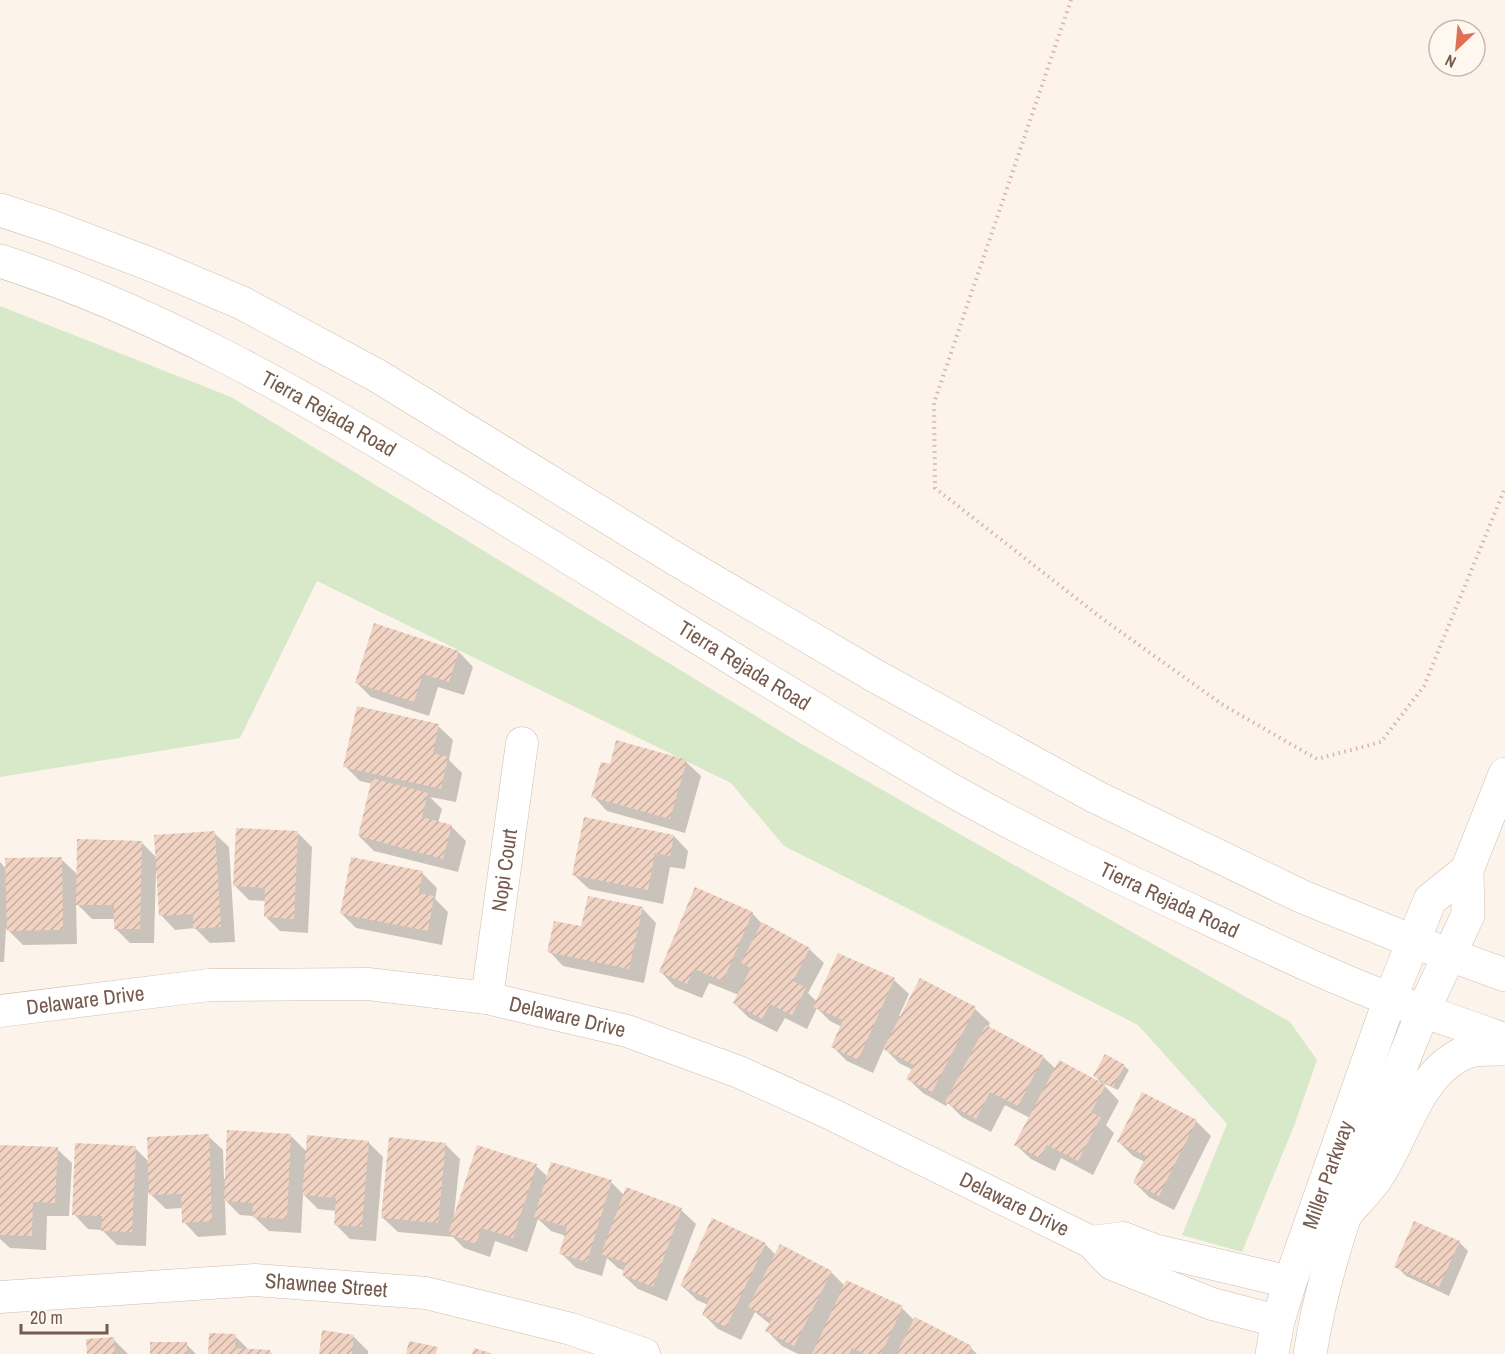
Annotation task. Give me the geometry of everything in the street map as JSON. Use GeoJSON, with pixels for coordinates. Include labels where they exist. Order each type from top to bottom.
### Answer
{"type":"FeatureCollection","features":[{"type":"Feature","properties":{"kind":"main road"},"geometry":{"type":"LineString","coordinates":[[0,210],[124,254],[242,303],[376,375],[669,554],[837,653],[1094,796],[1303,897],[1505,975]]}},
{"type":"Feature","properties":{"kind":"main road","name":"Tierra Rejada Road"},"geometry":{"type":"LineString","coordinates":[[0,261],[54,278],[138,313],[320,407],[580,562],[947,788],[1064,852],[1308,965],[1389,999],[1505,1040]]}},
{"type":"Feature","properties":{"kind":"main road"},"geometry":{"type":"LineString","coordinates":[[1467,870],[1505,774]]}},
{"type":"Feature","properties":{"kind":"main road","name":"Miller Parkway"},"geometry":{"type":"LineString","coordinates":[[1272,1354],[1278,1321],[1290,1282],[1389,999],[1412,941],[1430,900],[1467,870]]}},
{"type":"Feature","properties":{"kind":"main road","name":"Miller Parkway"},"geometry":{"type":"LineString","coordinates":[[1310,1354],[1323,1290],[1345,1215],[1423,1011],[1468,915],[1467,870]]}},
{"type":"Feature","properties":{"kind":"main road"},"geometry":{"type":"LineString","coordinates":[[1345,1215],[1376,1179],[1410,1113],[1434,1075],[1460,1055],[1483,1049],[1505,1049]]}},
{"type":"Feature","properties":{"kind":"street","name":"Nopi Court"},"geometry":{"type":"LineString","coordinates":[[487,998],[522,743]]}},
{"type":"Feature","properties":{"kind":"street","name":"Delaware Drive"},"geometry":{"type":"LineString","coordinates":[[0,1011],[209,985],[369,984],[487,998],[627,1031],[739,1072],[838,1118],[1091,1242],[1112,1264],[1212,1304],[1278,1321]]}},
{"type":"Feature","properties":{"kind":"street","name":"Delaware Drive"},"geometry":{"type":"LineString","coordinates":[[1091,1242],[1123,1238],[1154,1250],[1290,1282]]}},
{"type":"Feature","properties":{"kind":"street","name":"Shawnee Street"},"geometry":{"type":"LineString","coordinates":[[0,1297],[255,1281],[426,1293],[571,1329],[644,1354]]}},
{"type":"Feature","properties":{"kind":"path"},"geometry":{"type":"LineString","coordinates":[[1071,0],[934,403],[935,488],[1104,620],[1214,699],[1317,759],[1381,742],[1424,686],[1505,488]]}},
{"type":"Feature","properties":{"kind":"green space"},"geometry":{"type":"Polygon","coordinates":[[[0,306],[231,397],[800,743],[1290,1022],[1317,1060],[1294,1126],[1242,1252],[1182,1235],[1227,1124],[1138,1025],[784,846],[731,783],[317,581],[240,738],[0,777],[0,306]]]}},
{"type":"Feature","properties":{"kind":"building"},"geometry":{"type":"Polygon","coordinates":[[[374,623],[459,651],[449,682],[423,674],[414,702],[355,683],[374,623]]]}},
{"type":"Feature","properties":{"kind":"building"},"geometry":{"type":"Polygon","coordinates":[[[357,706],[439,724],[433,753],[448,757],[441,789],[343,767],[357,706]]]}},
{"type":"Feature","properties":{"kind":"building"},"geometry":{"type":"Polygon","coordinates":[[[616,740],[687,760],[670,819],[591,797],[601,762],[610,764],[616,740]]]}},
{"type":"Feature","properties":{"kind":"building"},"geometry":{"type":"Polygon","coordinates":[[[372,778],[428,793],[422,817],[452,825],[443,859],[358,836],[372,778]]]}},
{"type":"Feature","properties":{"kind":"building"},"geometry":{"type":"Polygon","coordinates":[[[584,817],[674,835],[670,856],[655,853],[648,890],[572,875],[584,817]]]}},
{"type":"Feature","properties":{"kind":"building"},"geometry":{"type":"Polygon","coordinates":[[[236,828],[298,831],[294,919],[264,917],[265,888],[233,886],[236,828]]]}},
{"type":"Feature","properties":{"kind":"building"},"geometry":{"type":"Polygon","coordinates":[[[215,831],[221,927],[193,929],[193,914],[159,916],[154,835],[215,831]]]}},
{"type":"Feature","properties":{"kind":"building"},"geometry":{"type":"Polygon","coordinates":[[[77,839],[142,841],[140,929],[114,929],[114,905],[76,905],[77,839]]]}},
{"type":"Feature","properties":{"kind":"building"},"geometry":{"type":"Polygon","coordinates":[[[62,857],[63,930],[7,931],[5,858],[62,857]]]}},
{"type":"Feature","properties":{"kind":"building"},"geometry":{"type":"Polygon","coordinates":[[[351,857],[423,871],[419,893],[434,896],[428,931],[340,914],[351,857]]]}},
{"type":"Feature","properties":{"kind":"building"},"geometry":{"type":"Polygon","coordinates":[[[695,887],[753,912],[723,981],[694,969],[687,984],[659,972],[695,887]]]}},
{"type":"Feature","properties":{"kind":"building"},"geometry":{"type":"Polygon","coordinates":[[[588,896],[643,907],[629,969],[547,952],[554,921],[581,926],[588,896]]]}},
{"type":"Feature","properties":{"kind":"building"},"geometry":{"type":"Polygon","coordinates":[[[762,922],[810,948],[793,981],[806,988],[792,1015],[770,1004],[762,1019],[733,1003],[751,968],[741,963],[762,922]]]}},
{"type":"Feature","properties":{"kind":"building"},"geometry":{"type":"Polygon","coordinates":[[[838,953],[895,978],[858,1060],[831,1047],[843,1020],[813,1007],[838,953]]]}},
{"type":"Feature","properties":{"kind":"building"},"geometry":{"type":"Polygon","coordinates":[[[920,978],[976,1007],[932,1092],[906,1079],[914,1065],[883,1049],[920,978]]]}},
{"type":"Feature","properties":{"kind":"building"},"geometry":{"type":"Polygon","coordinates":[[[986,1025],[1044,1056],[1018,1106],[990,1092],[976,1119],[945,1102],[986,1025]]]}},
{"type":"Feature","properties":{"kind":"building"},"geometry":{"type":"Polygon","coordinates":[[[1105,1054],[1125,1065],[1113,1087],[1093,1076],[1105,1054]]]}},
{"type":"Feature","properties":{"kind":"building"},"geometry":{"type":"Polygon","coordinates":[[[1059,1060],[1106,1085],[1091,1112],[1101,1117],[1078,1161],[1047,1145],[1040,1158],[1014,1145],[1059,1060]]]}},
{"type":"Feature","properties":{"kind":"building"},"geometry":{"type":"Polygon","coordinates":[[[1142,1092],[1197,1120],[1159,1196],[1133,1183],[1146,1156],[1117,1142],[1142,1092]]]}},
{"type":"Feature","properties":{"kind":"building"},"geometry":{"type":"Polygon","coordinates":[[[227,1130],[291,1134],[287,1219],[252,1217],[253,1203],[224,1201],[227,1130]]]}},
{"type":"Feature","properties":{"kind":"building"},"geometry":{"type":"Polygon","coordinates":[[[209,1134],[212,1221],[182,1223],[181,1194],[149,1195],[147,1137],[209,1134]]]}},
{"type":"Feature","properties":{"kind":"building"},"geometry":{"type":"Polygon","coordinates":[[[307,1135],[369,1141],[362,1227],[334,1225],[336,1198],[302,1195],[307,1135]]]}},
{"type":"Feature","properties":{"kind":"building"},"geometry":{"type":"Polygon","coordinates":[[[389,1137],[446,1143],[438,1223],[381,1218],[389,1137]]]}},
{"type":"Feature","properties":{"kind":"building"},"geometry":{"type":"Polygon","coordinates":[[[75,1143],[136,1146],[132,1232],[101,1231],[102,1216],[72,1215],[75,1143]]]}},
{"type":"Feature","properties":{"kind":"building"},"geometry":{"type":"Polygon","coordinates":[[[0,1145],[58,1147],[55,1203],[33,1202],[32,1236],[0,1235],[0,1145]]]}},
{"type":"Feature","properties":{"kind":"building"},"geometry":{"type":"Polygon","coordinates":[[[477,1145],[537,1164],[513,1238],[481,1228],[476,1244],[448,1234],[477,1145]]]}},
{"type":"Feature","properties":{"kind":"building"},"geometry":{"type":"Polygon","coordinates":[[[551,1162],[612,1180],[587,1262],[559,1254],[567,1227],[534,1217],[551,1162]]]}},
{"type":"Feature","properties":{"kind":"building"},"geometry":{"type":"Polygon","coordinates":[[[626,1187],[682,1208],[653,1287],[622,1275],[626,1263],[601,1254],[626,1187]]]}},
{"type":"Feature","properties":{"kind":"building"},"geometry":{"type":"Polygon","coordinates":[[[712,1218],[766,1243],[726,1327],[702,1315],[709,1299],[680,1286],[712,1218]]]}},
{"type":"Feature","properties":{"kind":"building"},"geometry":{"type":"Polygon","coordinates":[[[1414,1221],[1460,1241],[1439,1287],[1394,1267],[1414,1221]]]}},
{"type":"Feature","properties":{"kind":"building"},"geometry":{"type":"Polygon","coordinates":[[[780,1244],[832,1271],[794,1346],[765,1331],[772,1319],[748,1307],[780,1244]]]}},
{"type":"Feature","properties":{"kind":"building"},"geometry":{"type":"Polygon","coordinates":[[[846,1280],[903,1306],[881,1354],[865,1354],[852,1348],[849,1354],[812,1354],[846,1280]]]}},
{"type":"Feature","properties":{"kind":"building"},"geometry":{"type":"Polygon","coordinates":[[[915,1317],[972,1346],[968,1354],[896,1354],[915,1317]]]}},
{"type":"Feature","properties":{"kind":"building"},"geometry":{"type":"Polygon","coordinates":[[[322,1330],[354,1335],[352,1354],[319,1354],[322,1330]]]}},
{"type":"Feature","properties":{"kind":"building"},"geometry":{"type":"Polygon","coordinates":[[[209,1333],[236,1334],[235,1348],[270,1350],[270,1354],[208,1354],[209,1333]]]}},
{"type":"Feature","properties":{"kind":"building"},"geometry":{"type":"Polygon","coordinates":[[[114,1337],[115,1354],[87,1354],[86,1339],[114,1337]]]}},
{"type":"Feature","properties":{"kind":"building"},"geometry":{"type":"Polygon","coordinates":[[[409,1341],[438,1347],[436,1354],[406,1354],[409,1341]]]}},
{"type":"Feature","properties":{"kind":"building"},"geometry":{"type":"Polygon","coordinates":[[[150,1342],[187,1342],[187,1354],[150,1354],[150,1342]]]}},
{"type":"Feature","properties":{"kind":"building"},"geometry":{"type":"Polygon","coordinates":[[[474,1348],[491,1353],[491,1354],[472,1354],[474,1348]]]}}]}
